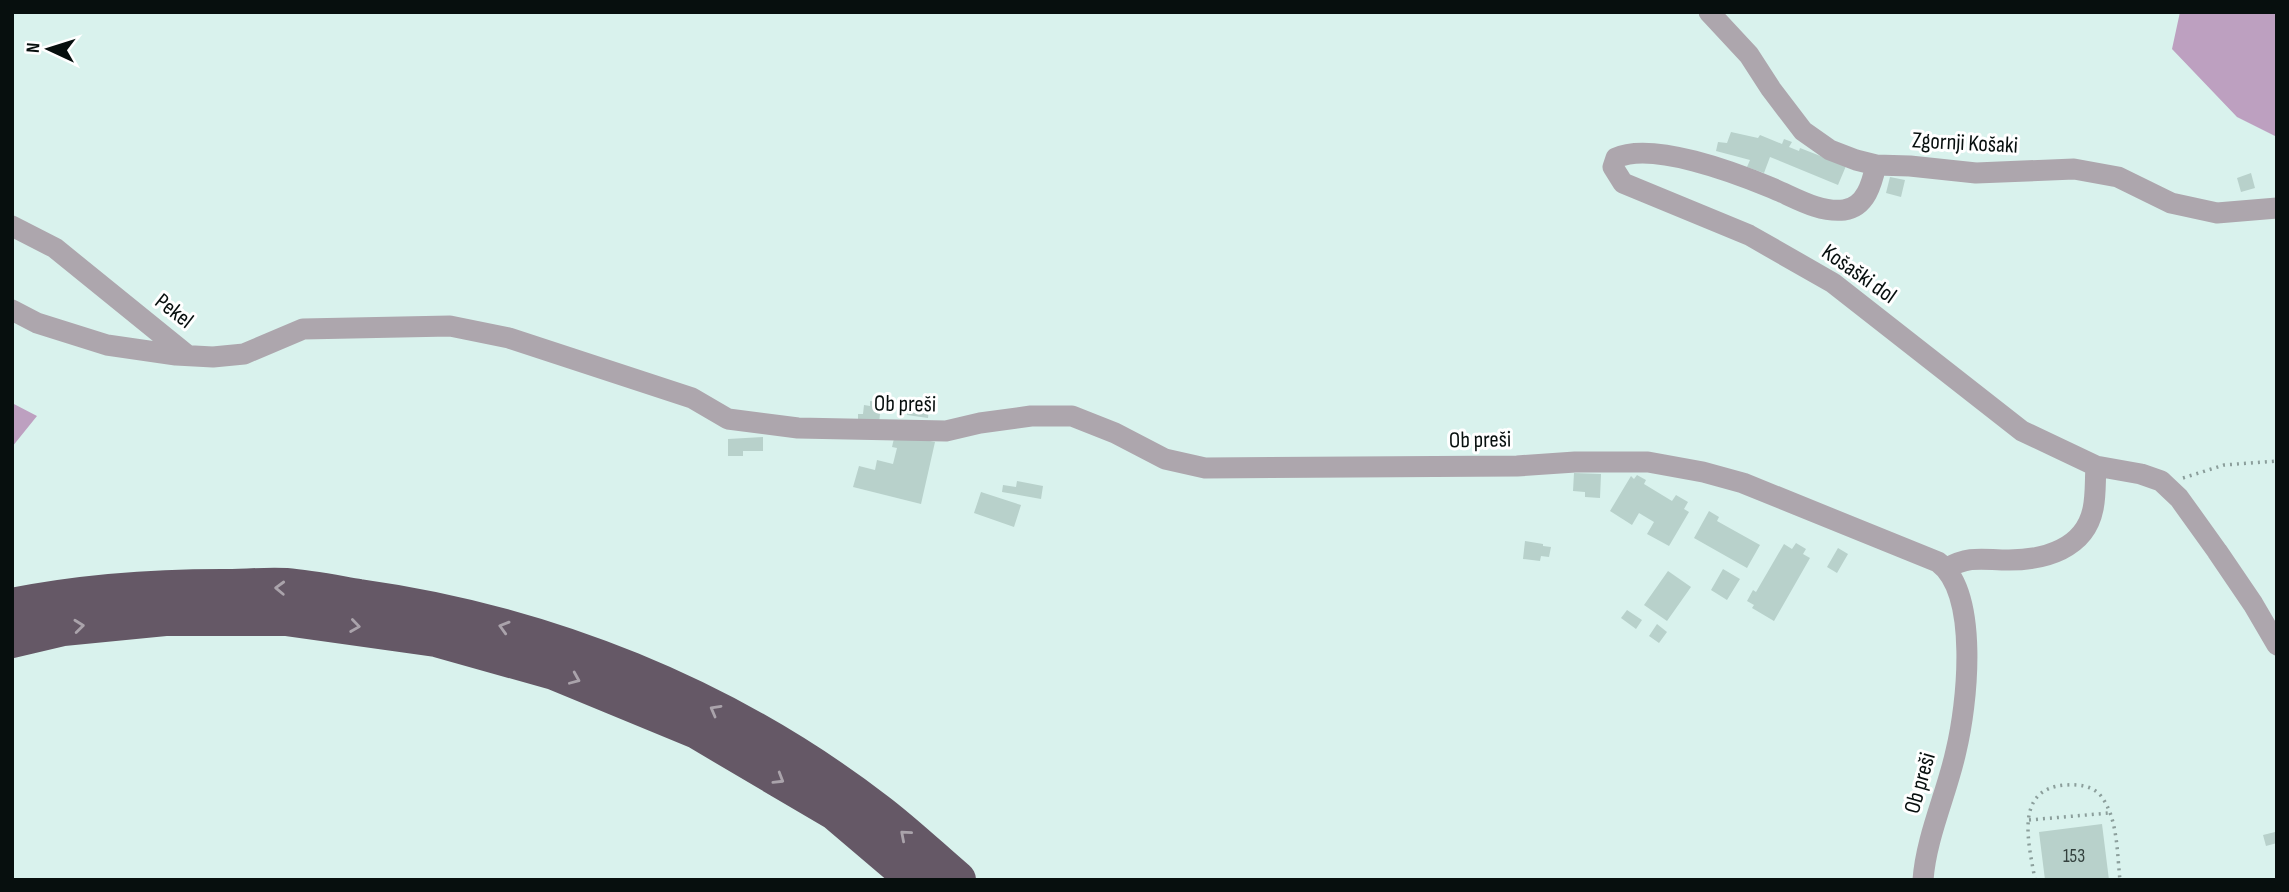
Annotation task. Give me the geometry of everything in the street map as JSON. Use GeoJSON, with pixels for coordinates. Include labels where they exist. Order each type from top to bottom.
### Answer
{"type":"FeatureCollection","features":[{"type":"Feature","properties":{"kind":"highway"},"geometry":{"type":"LineString","coordinates":[[12,607],[59,597],[163,588],[286,587],[413,606],[564,644],[710,707],[803,761],[877,811],[957,880]]}},
{"type":"Feature","properties":{"kind":"highway"},"geometry":{"type":"LineString","coordinates":[[12,639],[63,628],[165,617],[286,617],[436,638],[554,671],[696,730],[836,812],[916,880]]}},
{"type":"Feature","properties":{"kind":"street","name":"Zgornji Košaki"},"geometry":{"type":"LineString","coordinates":[[1709,12],[1749,55],[1803,131],[1830,150],[1856,160],[1876,165],[1976,173],[2074,169],[2118,177],[2171,203],[2217,214],[2277,208]]}},
{"type":"Feature","properties":{"kind":"street","name":"Košaški dol"},"geometry":{"type":"LineString","coordinates":[[1876,165],[1872,183],[1863,200],[1845,210],[1815,207],[1749,179],[1656,154],[1628,152],[1616,158],[1613,167],[1623,183],[1749,235],[1833,283],[2022,431],[2096,466],[2141,474],[2165,484],[2179,498],[2217,551],[2253,604],[2277,646]]}},
{"type":"Feature","properties":{"kind":"street","name":"Pekel"},"geometry":{"type":"LineString","coordinates":[[12,226],[55,248],[188,356]]}},
{"type":"Feature","properties":{"kind":"street","name":"Pekel"},"geometry":{"type":"LineString","coordinates":[[12,310],[37,323],[107,345],[188,356]]}},
{"type":"Feature","properties":{"kind":"street","name":"Ob preši"},"geometry":{"type":"LineString","coordinates":[[188,356],[213,358],[244,354],[303,330],[450,326],[509,338],[692,398],[728,419],[798,428],[946,431],[1031,416],[1072,416],[1115,433],[1165,459],[1205,468],[1517,466],[1575,462],[1648,462],[1690,469],[1743,483],[1910,549],[1947,568],[1960,594],[1966,630],[1967,670],[1957,750],[1939,809],[1923,880]]}},
{"type":"Feature","properties":{"kind":"street"},"geometry":{"type":"LineString","coordinates":[[1947,568],[1963,559],[2032,559],[2053,555],[2069,546],[2084,531],[2093,511],[2096,466]]}},
{"type":"Feature","properties":{"kind":"path"},"geometry":{"type":"LineString","coordinates":[[2165,484],[2224,465],[2277,461]]}},
{"type":"Feature","properties":{"kind":"path"},"geometry":{"type":"LineString","coordinates":[[2035,880],[2027,828],[2032,804],[2043,790],[2066,785],[2088,786],[2101,796],[2112,821],[2120,880]]}},
{"type":"Feature","properties":{"kind":"path"},"geometry":{"type":"LineString","coordinates":[[2029,820],[2109,813]]}},
{"type":"Feature","properties":{"kind":"shaded area"},"geometry":{"type":"Polygon","coordinates":[[[2180,12],[2277,12],[2277,137],[2237,117],[2172,49],[2180,12]]]}},
{"type":"Feature","properties":{"kind":"shaded area"},"geometry":{"type":"Polygon","coordinates":[[[12,403],[37,416],[12,447],[12,403]]]}},
{"type":"Feature","properties":{"kind":"building"},"geometry":{"type":"Polygon","coordinates":[[[1731,132],[1758,138],[1760,135],[1782,144],[1784,139],[1792,142],[1789,147],[1799,151],[1800,148],[1846,166],[1838,185],[1770,157],[1764,173],[1747,167],[1750,160],[1716,151],[1718,142],[1727,143],[1731,132]]]}},
{"type":"Feature","properties":{"kind":"building"},"geometry":{"type":"Polygon","coordinates":[[[2251,173],[2255,188],[2241,192],[2237,178],[2251,173]]]}},
{"type":"Feature","properties":{"kind":"building"},"geometry":{"type":"Polygon","coordinates":[[[1890,177],[1905,180],[1901,197],[1886,193],[1890,177]]]}},
{"type":"Feature","properties":{"kind":"building"},"geometry":{"type":"Polygon","coordinates":[[[870,401],[881,402],[879,425],[858,423],[858,414],[863,414],[864,405],[870,406],[870,401]]]}},
{"type":"Feature","properties":{"kind":"building"},"geometry":{"type":"Polygon","coordinates":[[[909,403],[929,406],[928,418],[907,415],[909,403]]]}},
{"type":"Feature","properties":{"kind":"building"},"geometry":{"type":"Polygon","coordinates":[[[895,434],[935,442],[921,504],[853,487],[859,466],[875,470],[877,460],[893,464],[897,448],[892,447],[895,434]]]}},
{"type":"Feature","properties":{"kind":"building"},"geometry":{"type":"Polygon","coordinates":[[[763,437],[763,451],[743,451],[743,456],[728,456],[728,439],[763,437]]]}},
{"type":"Feature","properties":{"kind":"building"},"geometry":{"type":"Polygon","coordinates":[[[1574,473],[1601,474],[1600,498],[1585,497],[1585,492],[1573,491],[1574,473]]]}},
{"type":"Feature","properties":{"kind":"building"},"geometry":{"type":"Polygon","coordinates":[[[1637,475],[1646,480],[1644,484],[1672,501],[1676,495],[1688,502],[1684,509],[1689,512],[1669,546],[1647,534],[1654,522],[1639,513],[1632,525],[1610,511],[1631,476],[1634,479],[1637,475]]]}},
{"type":"Feature","properties":{"kind":"building"},"geometry":{"type":"Polygon","coordinates":[[[1017,481],[1043,486],[1041,499],[1002,492],[1003,485],[1016,487],[1017,481]]]}},
{"type":"Feature","properties":{"kind":"building"},"geometry":{"type":"Polygon","coordinates":[[[981,492],[1021,505],[1014,527],[974,513],[981,492]]]}},
{"type":"Feature","properties":{"kind":"building"},"geometry":{"type":"Polygon","coordinates":[[[1709,511],[1719,517],[1717,521],[1760,545],[1747,568],[1694,538],[1709,511]]]}},
{"type":"Feature","properties":{"kind":"building"},"geometry":{"type":"Polygon","coordinates":[[[1525,541],[1551,547],[1549,557],[1541,556],[1540,561],[1523,559],[1525,541]]]}},
{"type":"Feature","properties":{"kind":"building"},"geometry":{"type":"Polygon","coordinates":[[[1796,543],[1806,549],[1803,554],[1810,558],[1774,621],[1752,608],[1754,605],[1747,601],[1753,590],[1756,592],[1784,544],[1792,549],[1796,543]]]}},
{"type":"Feature","properties":{"kind":"building"},"geometry":{"type":"Polygon","coordinates":[[[1838,548],[1848,554],[1837,573],[1827,567],[1838,548]]]}},
{"type":"Feature","properties":{"kind":"building"},"geometry":{"type":"Polygon","coordinates":[[[1723,569],[1740,579],[1727,600],[1711,590],[1723,569]]]}},
{"type":"Feature","properties":{"kind":"building"},"geometry":{"type":"Polygon","coordinates":[[[1668,571],[1691,587],[1667,621],[1644,605],[1668,571]]]}},
{"type":"Feature","properties":{"kind":"building"},"geometry":{"type":"Polygon","coordinates":[[[1627,610],[1642,620],[1636,629],[1621,618],[1627,610]]]}},
{"type":"Feature","properties":{"kind":"building"},"geometry":{"type":"Polygon","coordinates":[[[1657,624],[1667,632],[1659,643],[1649,636],[1657,624]]]}},
{"type":"Feature","properties":{"kind":"building"},"geometry":{"type":"Polygon","coordinates":[[[2102,824],[2109,880],[2045,880],[2039,832],[2102,824]]]}},
{"type":"Feature","properties":{"kind":"building"},"geometry":{"type":"Polygon","coordinates":[[[2275,832],[2277,843],[2266,846],[2263,835],[2275,832]]]}}]}
